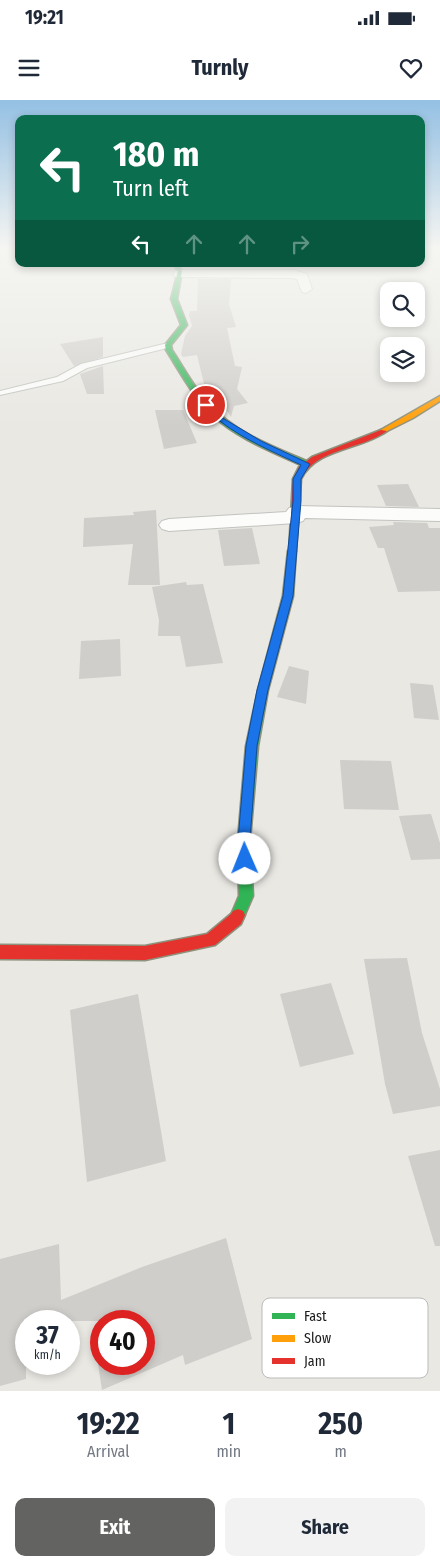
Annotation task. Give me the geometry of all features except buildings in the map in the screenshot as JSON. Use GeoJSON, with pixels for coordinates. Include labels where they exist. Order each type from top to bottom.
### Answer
{"type":"FeatureCollection","features":[{"type":"Feature","properties":{"kind":"street"},"geometry":{"type":"LineString","coordinates":[[177,306],[184,325],[168,345],[168,350],[206,405],[219,418],[258,442],[306,464]]}},
{"type":"Feature","properties":{"kind":"street"},"geometry":{"type":"LineString","coordinates":[[0,952],[145,952],[210,940],[236,918],[246,896],[244,840],[252,746],[262,690],[288,596],[296,515],[297,479],[306,464],[411,417],[440,398]]}},
{"type":"Feature","properties":{"kind":"street"},"geometry":{"type":"LineString","coordinates":[[169,525],[296,515],[440,515]]}},
{"type":"Feature","properties":{"kind":"lane"},"geometry":{"type":"LineString","coordinates":[[0,393],[60,379],[84,366],[168,345]]}},
{"type":"Feature","properties":{"kind":"traffic: fast"},"geometry":{"type":"LineString","coordinates":[[177,306],[184,325],[168,345],[169,350],[206,405],[239,432],[306,464]]}},
{"type":"Feature","properties":{"kind":"traffic: fast"},"geometry":{"type":"LineString","coordinates":[[238,915],[246,896],[244,840],[252,746],[263,690],[288,596],[292,551]]}},
{"type":"Feature","properties":{"kind":"traffic: slow"},"geometry":{"type":"LineString","coordinates":[[383,431],[411,417],[440,398]]}},
{"type":"Feature","properties":{"kind":"traffic: jam"},"geometry":{"type":"LineString","coordinates":[[292,551],[297,479],[302,469],[315,459],[383,431]]}},
{"type":"Feature","properties":{"kind":"traffic: jam"},"geometry":{"type":"LineString","coordinates":[[0,952],[145,953],[210,940],[236,919],[238,915]]}},
{"type":"Feature","properties":{"kind":"route"},"geometry":{"type":"LineString","coordinates":[[206,405],[219,418],[258,442],[306,464],[297,479],[297,501],[288,596],[262,690],[252,746],[244,840],[245,859]]}}]}
